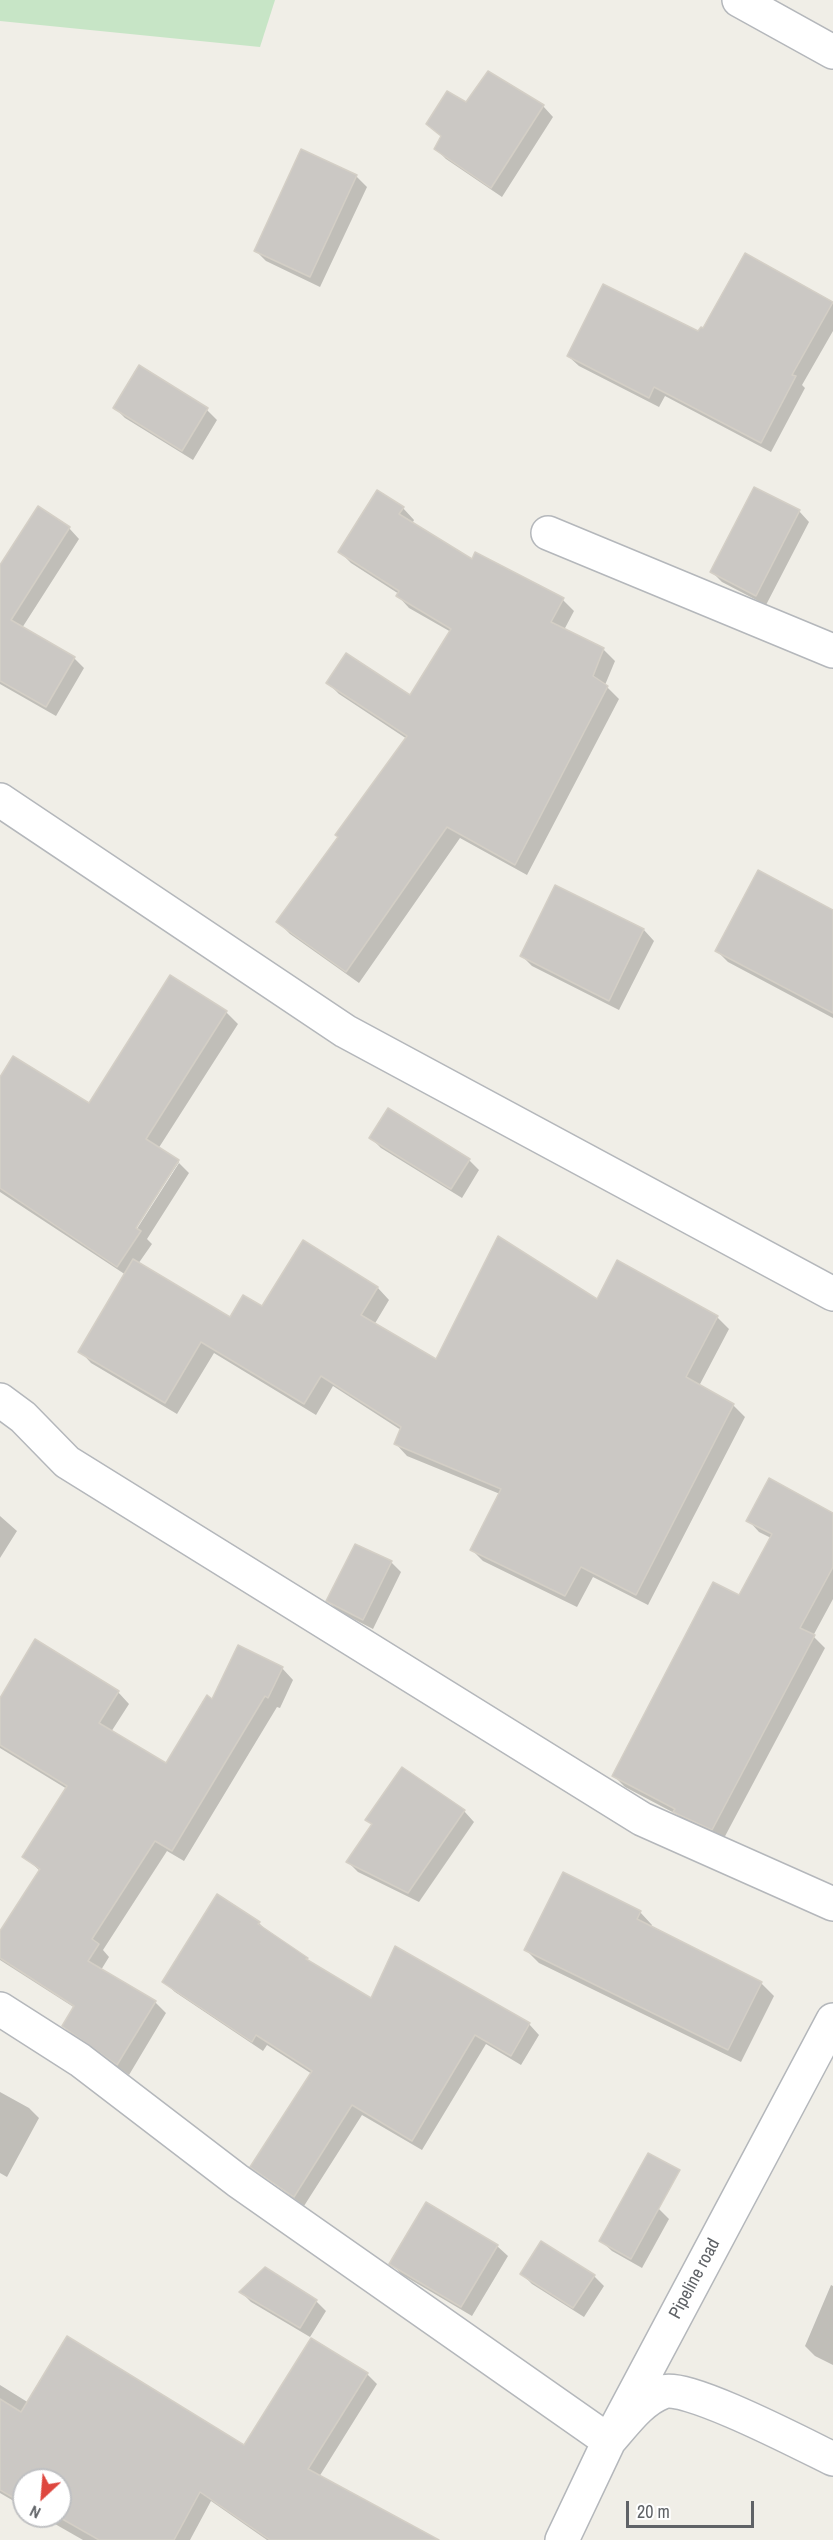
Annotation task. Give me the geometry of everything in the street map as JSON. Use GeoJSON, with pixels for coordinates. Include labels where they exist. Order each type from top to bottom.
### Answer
{"type":"FeatureCollection","features":[{"type":"Feature","properties":{"kind":"street"},"geometry":{"type":"LineString","coordinates":[[739,0],[833,52]]}},
{"type":"Feature","properties":{"kind":"street"},"geometry":{"type":"LineString","coordinates":[[548,533],[833,651]]}},
{"type":"Feature","properties":{"kind":"street"},"geometry":{"type":"LineString","coordinates":[[0,800],[345,1031],[833,1294]]}},
{"type":"Feature","properties":{"kind":"street"},"geometry":{"type":"LineString","coordinates":[[0,1400],[23,1416],[67,1462],[642,1819],[833,1904]]}},
{"type":"Feature","properties":{"kind":"street"},"geometry":{"type":"LineString","coordinates":[[0,2009],[80,2060],[238,2181],[609,2441],[648,2399],[666,2390],[708,2400],[833,2459]]}},
{"type":"Feature","properties":{"kind":"street","name":"Pipeline road"},"geometry":{"type":"LineString","coordinates":[[562,2540],[609,2441],[833,2020]]}},
{"type":"Feature","properties":{"kind":"green space"},"geometry":{"type":"Polygon","coordinates":[[[0,0],[275,0],[260,47],[0,21],[0,0]]]}},
{"type":"Feature","properties":{"kind":"building"},"geometry":{"type":"Polygon","coordinates":[[[488,71],[544,105],[491,188],[434,149],[441,136],[426,124],[447,91],[466,102],[488,71]]]}},
{"type":"Feature","properties":{"kind":"building"},"geometry":{"type":"Polygon","coordinates":[[[301,149],[357,175],[310,277],[254,251],[301,149]]]}},
{"type":"Feature","properties":{"kind":"building"},"geometry":{"type":"Polygon","coordinates":[[[745,253],[833,302],[792,375],[796,376],[761,443],[654,387],[649,398],[567,356],[603,284],[698,331],[701,327],[703,328],[745,253]]]}},
{"type":"Feature","properties":{"kind":"building"},"geometry":{"type":"Polygon","coordinates":[[[139,365],[208,408],[182,451],[113,408],[139,365]]]}},
{"type":"Feature","properties":{"kind":"building"},"geometry":{"type":"Polygon","coordinates":[[[754,487],[800,510],[756,596],[710,572],[754,487]]]}},
{"type":"Feature","properties":{"kind":"building"},"geometry":{"type":"Polygon","coordinates":[[[377,490],[404,507],[399,514],[472,559],[475,552],[564,598],[551,622],[604,648],[593,676],[608,686],[515,865],[447,827],[346,972],[276,922],[338,837],[335,835],[407,736],[326,683],[346,653],[410,695],[451,629],[396,596],[399,591],[338,552],[377,490]]]}},
{"type":"Feature","properties":{"kind":"building"},"geometry":{"type":"Polygon","coordinates":[[[38,506],[70,527],[11,620],[75,657],[46,707],[0,681],[0,565],[38,506]]]}},
{"type":"Feature","properties":{"kind":"building"},"geometry":{"type":"Polygon","coordinates":[[[758,870],[833,910],[833,1013],[715,951],[758,870]]]}},
{"type":"Feature","properties":{"kind":"building"},"geometry":{"type":"Polygon","coordinates":[[[555,885],[644,929],[609,1001],[520,956],[555,885]]]}},
{"type":"Feature","properties":{"kind":"building"},"geometry":{"type":"Polygon","coordinates":[[[170,975],[227,1011],[146,1139],[179,1160],[136,1228],[141,1231],[117,1267],[0,1188],[0,1077],[13,1056],[89,1103],[170,975]]]}},
{"type":"Feature","properties":{"kind":"building"},"geometry":{"type":"Polygon","coordinates":[[[388,1108],[470,1159],[451,1189],[369,1138],[388,1108]]]}},
{"type":"Feature","properties":{"kind":"building"},"geometry":{"type":"Polygon","coordinates":[[[498,1236],[597,1299],[617,1260],[718,1316],[686,1377],[734,1404],[636,1595],[581,1567],[565,1596],[470,1550],[501,1489],[394,1444],[401,1427],[321,1376],[304,1404],[201,1342],[165,1403],[78,1352],[133,1259],[230,1317],[243,1295],[262,1306],[303,1240],[378,1287],[361,1315],[436,1359],[498,1236]]]}},
{"type":"Feature","properties":{"kind":"building"},"geometry":{"type":"Polygon","coordinates":[[[769,1478],[833,1513],[833,1567],[800,1628],[815,1635],[712,1830],[673,1812],[675,1809],[612,1776],[713,1582],[739,1595],[772,1534],[746,1521],[769,1478]]]}},
{"type":"Feature","properties":{"kind":"building"},"geometry":{"type":"Polygon","coordinates":[[[355,1544],[392,1561],[363,1620],[326,1601],[355,1544]]]}},
{"type":"Feature","properties":{"kind":"building"},"geometry":{"type":"Polygon","coordinates":[[[35,1639],[119,1691],[99,1723],[166,1763],[207,1695],[212,1699],[238,1645],[283,1667],[268,1698],[265,1696],[172,1851],[155,1841],[92,1939],[99,1944],[88,1961],[156,2001],[117,2065],[62,2026],[74,2006],[0,1958],[0,1931],[40,1869],[22,1857],[67,1786],[0,1745],[0,1698],[35,1639]]]}},
{"type":"Feature","properties":{"kind":"building"},"geometry":{"type":"Polygon","coordinates":[[[402,1767],[465,1810],[408,1893],[346,1862],[372,1824],[365,1820],[402,1767]]]}},
{"type":"Feature","properties":{"kind":"building"},"geometry":{"type":"Polygon","coordinates":[[[563,1872],[641,1911],[637,1919],[762,1982],[728,2050],[524,1950],[563,1872]]]}},
{"type":"Feature","properties":{"kind":"building"},"geometry":{"type":"Polygon","coordinates":[[[217,1894],[260,1922],[258,1924],[308,1958],[306,1959],[371,1998],[395,1946],[530,2023],[511,2056],[475,2035],[412,2141],[352,2105],[294,2197],[250,2167],[312,2071],[256,2035],[252,2042],[162,1982],[217,1894]]]}},
{"type":"Feature","properties":{"kind":"building"},"geometry":{"type":"Polygon","coordinates":[[[648,2153],[680,2170],[631,2259],[599,2241],[648,2153]]]}},
{"type":"Feature","properties":{"kind":"building"},"geometry":{"type":"Polygon","coordinates":[[[426,2202],[498,2245],[461,2307],[389,2264],[426,2202]]]}},
{"type":"Feature","properties":{"kind":"building"},"geometry":{"type":"Polygon","coordinates":[[[541,2241],[595,2275],[573,2308],[520,2274],[541,2241]]]}},
{"type":"Feature","properties":{"kind":"building"},"geometry":{"type":"Polygon","coordinates":[[[265,2267],[317,2300],[300,2328],[239,2292],[265,2267]]]}},
{"type":"Feature","properties":{"kind":"building"},"geometry":{"type":"Polygon","coordinates":[[[67,2336],[244,2445],[311,2338],[368,2373],[308,2469],[439,2540],[270,2540],[200,2492],[174,2540],[99,2540],[72,2525],[72,2468],[12,2468],[12,2497],[0,2490],[0,2399],[21,2412],[67,2336]]]}}]}
